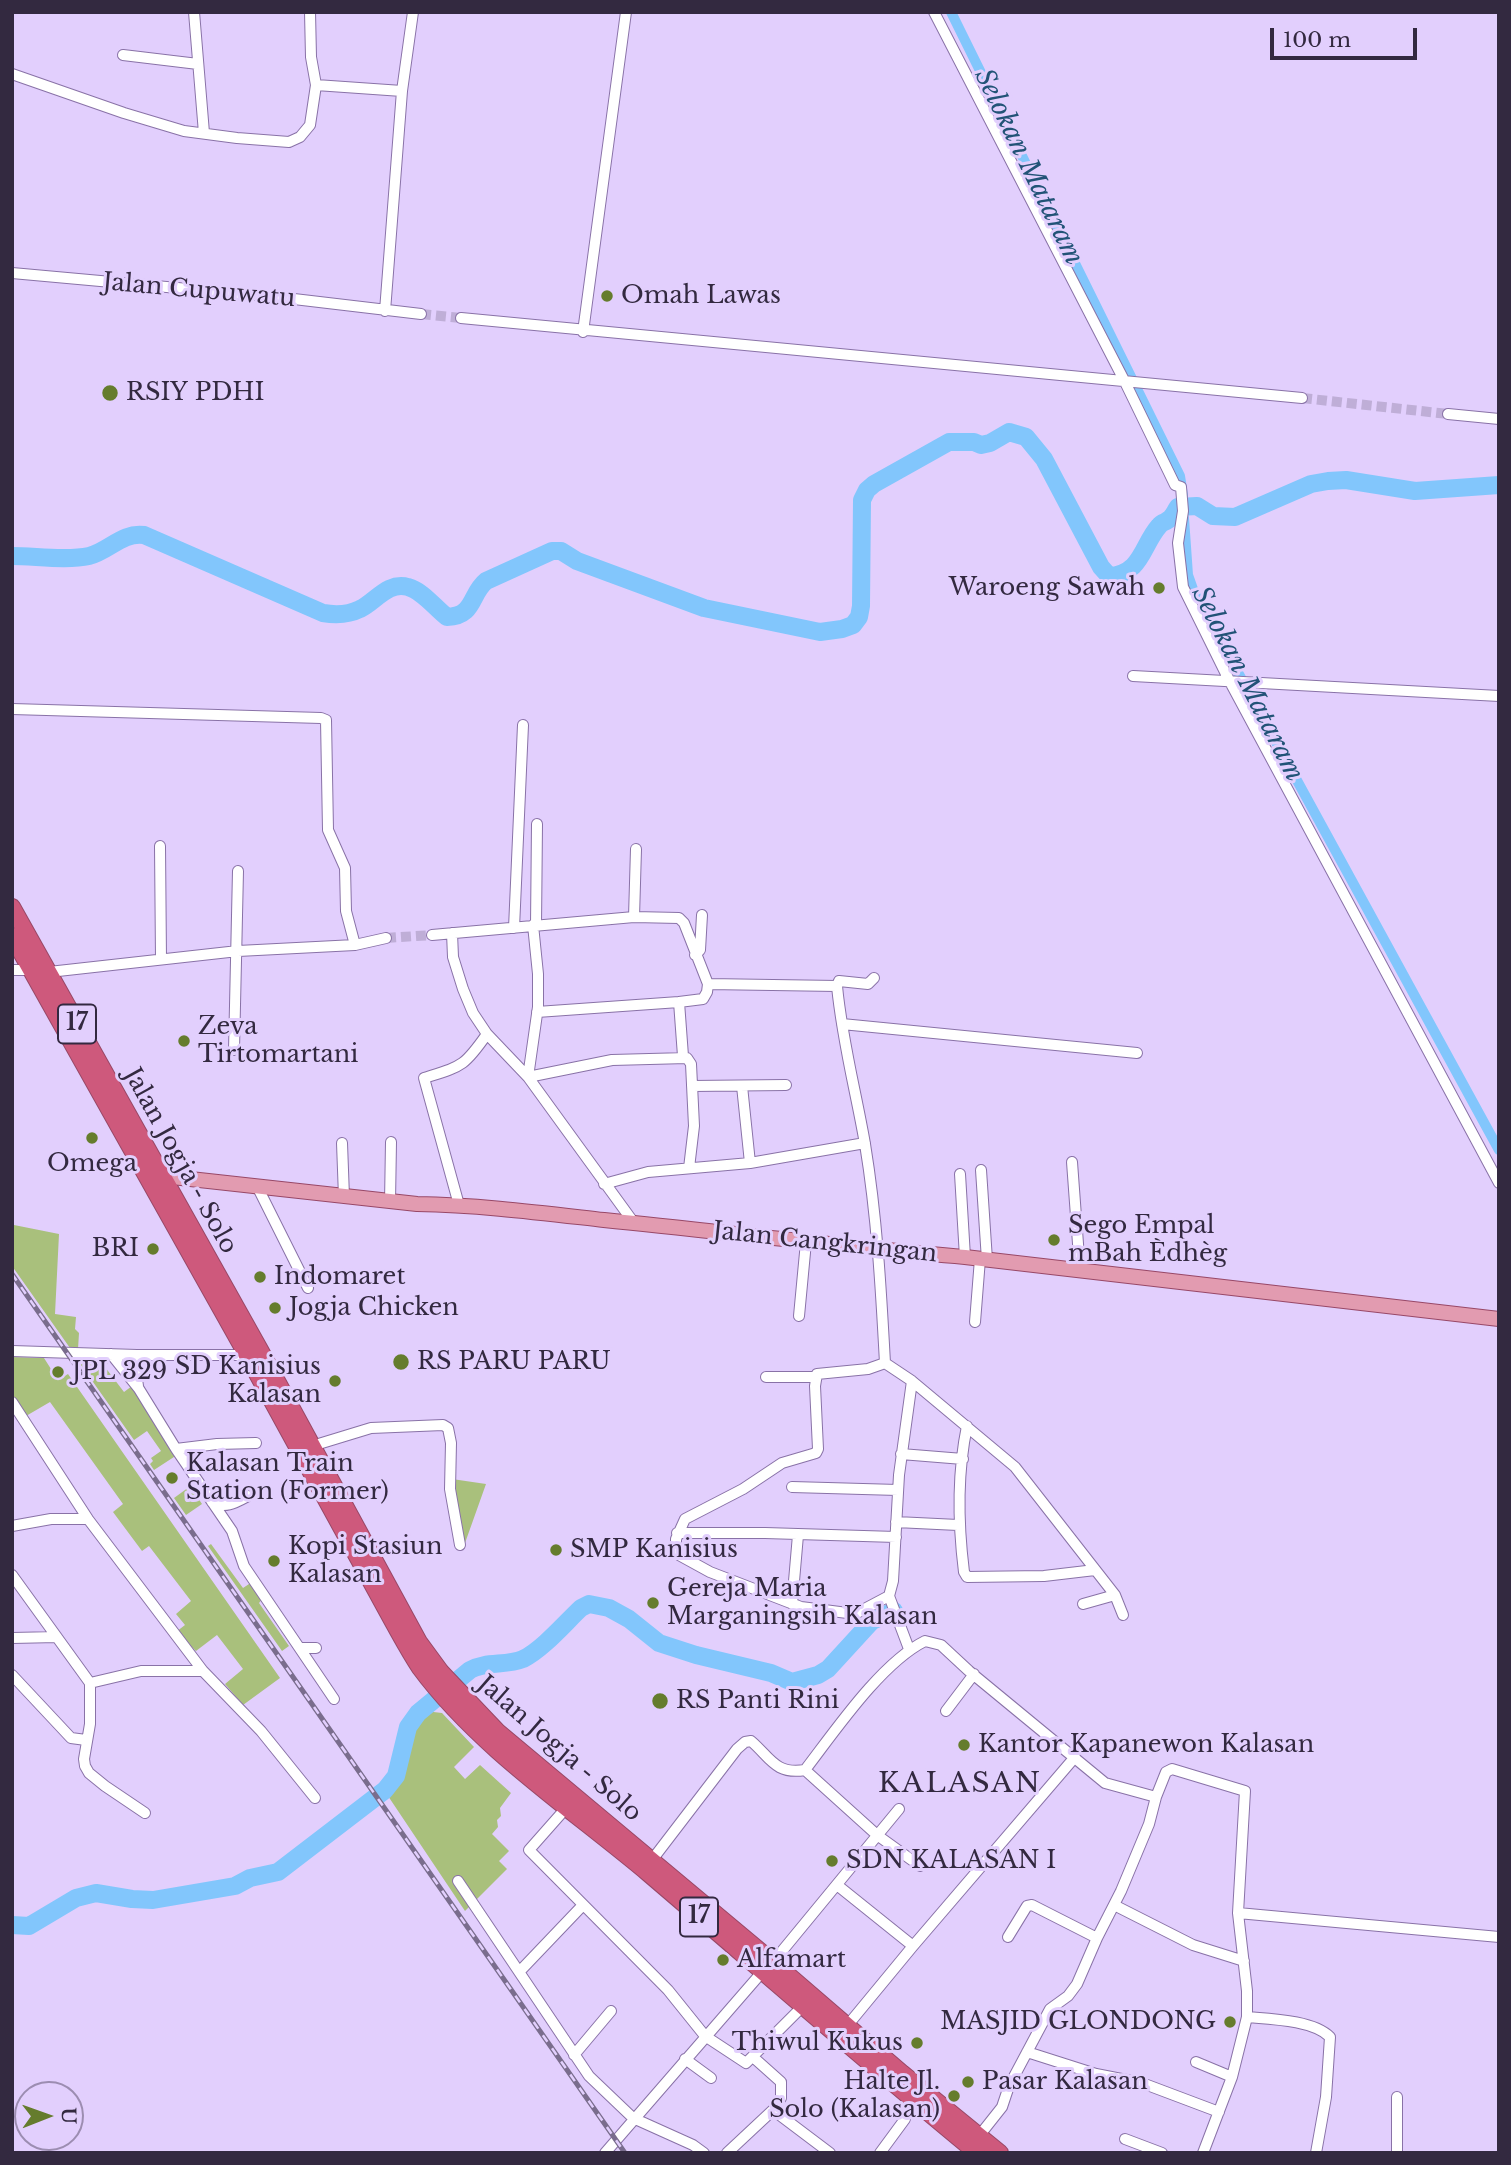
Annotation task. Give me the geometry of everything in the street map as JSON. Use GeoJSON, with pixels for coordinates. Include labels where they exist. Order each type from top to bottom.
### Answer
{"type":"FeatureCollection","features":[{"type":"Feature","properties":{"kind":"highway","name":"Jalan Jogja - Solo"},"geometry":{"type":"LineString","coordinates":[[12,907],[157,1179],[254,1353],[408,1650],[466,1709],[494,1747],[768,1966],[978,2144],[1000,2153]]}},
{"type":"Feature","properties":{"kind":"highway","name":"Jalan Jogja - Solo"},"geometry":{"type":"LineString","coordinates":[[12,936],[157,1179]]}},
{"type":"Feature","properties":{"kind":"highway","name":"Jalan Jogja - Solo"},"geometry":{"type":"LineString","coordinates":[[254,1353],[312,1446],[436,1677]]}},
{"type":"Feature","properties":{"kind":"highway","name":"Jalan Jogja - Solo"},"geometry":{"type":"LineString","coordinates":[[466,1709],[498,1732],[652,1860],[768,1966],[803,2006],[838,2025]]}},
{"type":"Feature","properties":{"kind":"main road","name":"Jalan Cangkringan"},"geometry":{"type":"LineString","coordinates":[[157,1179],[257,1186],[390,1202],[459,1205],[965,1257],[1499,1319]]}},
{"type":"Feature","properties":{"kind":"street"},"geometry":{"type":"LineString","coordinates":[[194,12],[204,133]]}},
{"type":"Feature","properties":{"kind":"street"},"geometry":{"type":"LineString","coordinates":[[12,74],[184,131],[260,140],[296,140],[310,125],[316,85],[311,57],[310,12]]}},
{"type":"Feature","properties":{"kind":"street"},"geometry":{"type":"LineString","coordinates":[[385,312],[402,91],[413,12]]}},
{"type":"Feature","properties":{"kind":"street"},"geometry":{"type":"LineString","coordinates":[[583,332],[626,12]]}},
{"type":"Feature","properties":{"kind":"street"},"geometry":{"type":"LineString","coordinates":[[934,12],[1131,382],[1175,485],[1181,487],[1183,511],[1178,543],[1183,587],[1499,1183]]}},
{"type":"Feature","properties":{"kind":"street"},"geometry":{"type":"LineString","coordinates":[[123,55],[198,64]]}},
{"type":"Feature","properties":{"kind":"street"},"geometry":{"type":"LineString","coordinates":[[316,85],[402,91]]}},
{"type":"Feature","properties":{"kind":"street","name":"Jalan Cupuwatu"},"geometry":{"type":"LineString","coordinates":[[12,273],[277,297],[385,312],[421,314]]}},
{"type":"Feature","properties":{"kind":"street"},"geometry":{"type":"LineString","coordinates":[[461,318],[583,332],[1302,398]]}},
{"type":"Feature","properties":{"kind":"street"},"geometry":{"type":"LineString","coordinates":[[1448,414],[1499,419]]}},
{"type":"Feature","properties":{"kind":"street"},"geometry":{"type":"LineString","coordinates":[[1133,676],[1499,696]]}},
{"type":"Feature","properties":{"kind":"street"},"geometry":{"type":"LineString","coordinates":[[12,709],[327,720],[328,830],[345,868],[346,911],[355,945]]}},
{"type":"Feature","properties":{"kind":"street"},"geometry":{"type":"LineString","coordinates":[[514,928],[523,725]]}},
{"type":"Feature","properties":{"kind":"street"},"geometry":{"type":"LineString","coordinates":[[528,1076],[537,1012],[537,824]]}},
{"type":"Feature","properties":{"kind":"street"},"geometry":{"type":"LineString","coordinates":[[160,846],[161,958]]}},
{"type":"Feature","properties":{"kind":"street"},"geometry":{"type":"LineString","coordinates":[[634,917],[636,849]]}},
{"type":"Feature","properties":{"kind":"street"},"geometry":{"type":"LineString","coordinates":[[234,1050],[238,871]]}},
{"type":"Feature","properties":{"kind":"street"},"geometry":{"type":"LineString","coordinates":[[695,955],[700,950],[702,915]]}},
{"type":"Feature","properties":{"kind":"street"},"geometry":{"type":"LineString","coordinates":[[432,935],[634,917],[680,919],[708,984],[703,999],[537,1012]]}},
{"type":"Feature","properties":{"kind":"street"},"geometry":{"type":"LineString","coordinates":[[452,933],[453,957],[473,1013],[487,1034],[528,1076],[634,1223]]}},
{"type":"Feature","properties":{"kind":"street"},"geometry":{"type":"LineString","coordinates":[[49,972],[238,951],[355,945],[386,938]]}},
{"type":"Feature","properties":{"kind":"street"},"geometry":{"type":"LineString","coordinates":[[12,970],[31,970]]}},
{"type":"Feature","properties":{"kind":"street"},"geometry":{"type":"LineString","coordinates":[[874,978],[868,984],[839,981],[837,986],[865,1143],[880,1250],[885,1363]]}},
{"type":"Feature","properties":{"kind":"street"},"geometry":{"type":"LineString","coordinates":[[708,984],[837,986]]}},
{"type":"Feature","properties":{"kind":"street"},"geometry":{"type":"LineString","coordinates":[[679,1002],[683,1056]]}},
{"type":"Feature","properties":{"kind":"street"},"geometry":{"type":"LineString","coordinates":[[842,1024],[1138,1053]]}},
{"type":"Feature","properties":{"kind":"street"},"geometry":{"type":"LineString","coordinates":[[459,1205],[424,1078],[460,1067],[487,1034]]}},
{"type":"Feature","properties":{"kind":"street"},"geometry":{"type":"LineString","coordinates":[[528,1076],[612,1060],[683,1056],[690,1060],[692,1086],[694,1125],[689,1168]]}},
{"type":"Feature","properties":{"kind":"street"},"geometry":{"type":"LineString","coordinates":[[692,1086],[786,1085]]}},
{"type":"Feature","properties":{"kind":"street"},"geometry":{"type":"LineString","coordinates":[[742,1086],[750,1163]]}},
{"type":"Feature","properties":{"kind":"street"},"geometry":{"type":"LineString","coordinates":[[390,1202],[391,1142]]}},
{"type":"Feature","properties":{"kind":"street"},"geometry":{"type":"LineString","coordinates":[[342,1143],[344,1197]]}},
{"type":"Feature","properties":{"kind":"street"},"geometry":{"type":"LineString","coordinates":[[604,1184],[648,1172],[750,1163],[865,1143]]}},
{"type":"Feature","properties":{"kind":"street"},"geometry":{"type":"LineString","coordinates":[[1072,1162],[1080,1271]]}},
{"type":"Feature","properties":{"kind":"street"},"geometry":{"type":"LineString","coordinates":[[975,1322],[984,1260],[981,1170]]}},
{"type":"Feature","properties":{"kind":"street"},"geometry":{"type":"LineString","coordinates":[[960,1174],[965,1257]]}},
{"type":"Feature","properties":{"kind":"street"},"geometry":{"type":"LineString","coordinates":[[257,1186],[308,1288]]}},
{"type":"Feature","properties":{"kind":"street"},"geometry":{"type":"LineString","coordinates":[[799,1315],[806,1242]]}},
{"type":"Feature","properties":{"kind":"street"},"geometry":{"type":"LineString","coordinates":[[12,1351],[137,1355],[254,1353]]}},
{"type":"Feature","properties":{"kind":"street"},"geometry":{"type":"LineString","coordinates":[[111,1354],[139,1388],[176,1450],[232,1531],[244,1566],[334,1699]]}},
{"type":"Feature","properties":{"kind":"street"},"geometry":{"type":"LineString","coordinates":[[137,1355],[135,1366],[139,1388]]}},
{"type":"Feature","properties":{"kind":"street"},"geometry":{"type":"LineString","coordinates":[[766,1377],[815,1377],[820,1373],[868,1369],[885,1363]]}},
{"type":"Feature","properties":{"kind":"street"},"geometry":{"type":"LineString","coordinates":[[885,1363],[912,1381],[1015,1467],[1115,1595],[1123,1615]]}},
{"type":"Feature","properties":{"kind":"street"},"geometry":{"type":"LineString","coordinates":[[815,1377],[816,1453],[776,1466],[743,1489],[685,1519],[677,1533],[676,1547],[679,1555],[710,1572],[801,1607],[847,1615],[863,1611],[889,1596]]}},
{"type":"Feature","properties":{"kind":"street"},"geometry":{"type":"LineString","coordinates":[[909,1649],[889,1596],[893,1581],[901,1454],[912,1381]]}},
{"type":"Feature","properties":{"kind":"street"},"geometry":{"type":"LineString","coordinates":[[12,1402],[88,1519],[203,1671],[261,1731],[315,1798]]}},
{"type":"Feature","properties":{"kind":"street"},"geometry":{"type":"LineString","coordinates":[[312,1446],[371,1428],[443,1425],[448,1428],[451,1443],[450,1489],[460,1545]]}},
{"type":"Feature","properties":{"kind":"street"},"geometry":{"type":"LineString","coordinates":[[967,1426],[958,1525],[964,1572],[967,1577],[1032,1576],[1095,1570]]}},
{"type":"Feature","properties":{"kind":"street"},"geometry":{"type":"LineString","coordinates":[[176,1450],[216,1444],[256,1443]]}},
{"type":"Feature","properties":{"kind":"street"},"geometry":{"type":"LineString","coordinates":[[901,1454],[963,1459]]}},
{"type":"Feature","properties":{"kind":"street"},"geometry":{"type":"LineString","coordinates":[[792,1487],[898,1490]]}},
{"type":"Feature","properties":{"kind":"street"},"geometry":{"type":"LineString","coordinates":[[212,1502],[227,1506],[248,1496]]}},
{"type":"Feature","properties":{"kind":"street"},"geometry":{"type":"LineString","coordinates":[[12,1526],[51,1519],[88,1519]]}},
{"type":"Feature","properties":{"kind":"street"},"geometry":{"type":"LineString","coordinates":[[896,1522],[958,1525]]}},
{"type":"Feature","properties":{"kind":"street"},"geometry":{"type":"LineString","coordinates":[[677,1533],[895,1537]]}},
{"type":"Feature","properties":{"kind":"street"},"geometry":{"type":"LineString","coordinates":[[792,1604],[798,1535]]}},
{"type":"Feature","properties":{"kind":"street"},"geometry":{"type":"LineString","coordinates":[[12,1575],[90,1683],[90,1724],[84,1759],[89,1773],[145,1813]]}},
{"type":"Feature","properties":{"kind":"street"},"geometry":{"type":"LineString","coordinates":[[1083,1604],[1115,1595]]}},
{"type":"Feature","properties":{"kind":"street"},"geometry":{"type":"LineString","coordinates":[[12,1637],[57,1637]]}},
{"type":"Feature","properties":{"kind":"street"},"geometry":{"type":"LineString","coordinates":[[652,1860],[745,1742],[751,1741],[781,1769],[788,1772],[805,1770],[852,1709],[909,1649],[925,1641],[936,1642],[1105,1783],[1156,1797]]}},
{"type":"Feature","properties":{"kind":"street"},"geometry":{"type":"LineString","coordinates":[[301,1648],[316,1648]]}},
{"type":"Feature","properties":{"kind":"street"},"geometry":{"type":"LineString","coordinates":[[90,1683],[141,1671],[203,1671]]}},
{"type":"Feature","properties":{"kind":"street"},"geometry":{"type":"LineString","coordinates":[[946,1711],[974,1674]]}},
{"type":"Feature","properties":{"kind":"street"},"geometry":{"type":"LineString","coordinates":[[12,1675],[71,1738],[86,1740]]}},
{"type":"Feature","properties":{"kind":"street"},"geometry":{"type":"LineString","coordinates":[[838,2025],[913,1945],[1075,1757]]}},
{"type":"Feature","properties":{"kind":"street"},"geometry":{"type":"LineString","coordinates":[[978,2144],[1002,2108],[1009,2086],[1050,2009],[1068,1997],[1077,1984],[1149,1824],[1166,1772],[1172,1769],[1245,1791],[1238,1913],[1247,1991],[1247,2017],[1232,2077],[1203,2153]]}},
{"type":"Feature","properties":{"kind":"street"},"geometry":{"type":"LineString","coordinates":[[805,1770],[877,1835],[920,1866]]}},
{"type":"Feature","properties":{"kind":"street"},"geometry":{"type":"LineString","coordinates":[[567,1807],[529,1850],[668,1990],[705,2036],[744,2063],[803,2006]]}},
{"type":"Feature","properties":{"kind":"street"},"geometry":{"type":"LineString","coordinates":[[605,2153],[768,1966],[899,1809]]}},
{"type":"Feature","properties":{"kind":"street"},"geometry":{"type":"LineString","coordinates":[[458,1881],[590,2076],[633,2118],[693,2145],[704,2153]]}},
{"type":"Feature","properties":{"kind":"street"},"geometry":{"type":"LineString","coordinates":[[837,1885],[913,1945]]}},
{"type":"Feature","properties":{"kind":"street"},"geometry":{"type":"LineString","coordinates":[[520,1971],[583,1905]]}},
{"type":"Feature","properties":{"kind":"street"},"geometry":{"type":"LineString","coordinates":[[1007,1937],[1027,1906],[1032,1905],[1097,1938]]}},
{"type":"Feature","properties":{"kind":"street"},"geometry":{"type":"LineString","coordinates":[[1114,1905],[1193,1945],[1244,1961]]}},
{"type":"Feature","properties":{"kind":"street"},"geometry":{"type":"LineString","coordinates":[[1238,1913],[1499,1937]]}},
{"type":"Feature","properties":{"kind":"street"},"geometry":{"type":"LineString","coordinates":[[574,2055],[611,2011]]}},
{"type":"Feature","properties":{"kind":"street"},"geometry":{"type":"LineString","coordinates":[[1247,2017],[1295,2023],[1322,2030],[1330,2037],[1326,2097],[1316,2153]]}},
{"type":"Feature","properties":{"kind":"street"},"geometry":{"type":"LineString","coordinates":[[1027,2052],[1096,2074],[1142,2083],[1219,2112]]}},
{"type":"Feature","properties":{"kind":"street"},"geometry":{"type":"LineString","coordinates":[[727,2153],[773,2110],[781,2098],[781,2082],[753,2057]]}},
{"type":"Feature","properties":{"kind":"street"},"geometry":{"type":"LineString","coordinates":[[685,2059],[711,2078]]}},
{"type":"Feature","properties":{"kind":"street"},"geometry":{"type":"LineString","coordinates":[[1196,2062],[1232,2077]]}},
{"type":"Feature","properties":{"kind":"street"},"geometry":{"type":"LineString","coordinates":[[1397,2097],[1397,2153]]}},
{"type":"Feature","properties":{"kind":"street"},"geometry":{"type":"LineString","coordinates":[[773,2110],[830,2153]]}},
{"type":"Feature","properties":{"kind":"street"},"geometry":{"type":"LineString","coordinates":[[880,2153],[905,2119]]}},
{"type":"Feature","properties":{"kind":"street"},"geometry":{"type":"LineString","coordinates":[[1125,2139],[1162,2153]]}},
{"type":"Feature","properties":{"kind":"green space"},"geometry":{"type":"Polygon","coordinates":[[[14,1225],[59,1234],[55,1314],[76,1317],[78,1349],[70,1348],[12,1266],[14,1225]]]}},
{"type":"Feature","properties":{"kind":"green space"},"geometry":{"type":"Polygon","coordinates":[[[12,1357],[44,1358],[58,1380],[68,1374],[280,1678],[243,1705],[225,1684],[243,1669],[217,1635],[196,1651],[176,1632],[185,1625],[176,1614],[191,1601],[149,1546],[142,1551],[113,1512],[123,1504],[50,1402],[26,1416],[12,1396],[12,1357]]]}},
{"type":"Feature","properties":{"kind":"green space"},"geometry":{"type":"Polygon","coordinates":[[[85,1358],[106,1359],[109,1362],[105,1367],[124,1392],[132,1386],[177,1455],[154,1470],[150,1464],[153,1461],[151,1458],[161,1451],[147,1431],[134,1440],[81,1365],[85,1358]]]}},
{"type":"Feature","properties":{"kind":"green space"},"geometry":{"type":"Polygon","coordinates":[[[452,1479],[486,1484],[465,1543],[452,1479]]]}},
{"type":"Feature","properties":{"kind":"green space"},"geometry":{"type":"Polygon","coordinates":[[[196,1482],[204,1494],[198,1498],[202,1504],[186,1515],[174,1498],[196,1482]]]}},
{"type":"Feature","properties":{"kind":"green space"},"geometry":{"type":"Polygon","coordinates":[[[211,1544],[243,1588],[252,1582],[263,1598],[259,1603],[289,1646],[282,1651],[208,1546],[211,1544]]]}},
{"type":"Feature","properties":{"kind":"green space"},"geometry":{"type":"Polygon","coordinates":[[[425,1711],[442,1713],[474,1747],[454,1767],[465,1779],[480,1765],[511,1793],[500,1808],[498,1827],[492,1834],[509,1851],[499,1861],[507,1869],[465,1911],[384,1790],[385,1782],[394,1771],[420,1716],[425,1711]]]}},
{"type":"Feature","properties":{"kind":"waterway","name":"Selokan Mataram"},"geometry":{"type":"LineString","coordinates":[[951,12],[1180,476],[1183,495]]}},
{"type":"Feature","properties":{"kind":"waterway"},"geometry":{"type":"LineString","coordinates":[[12,556],[89,556],[129,536],[144,535],[323,613],[342,614],[355,611],[388,589],[401,586],[419,592],[447,617],[463,613],[486,581],[552,551],[561,551],[577,561],[704,608],[820,632],[853,625],[859,617],[862,500],[867,490],[949,442],[974,442],[981,445],[1009,432],[1026,437],[1044,459],[1101,567],[1109,576],[1120,574],[1135,564],[1160,524],[1171,517],[1178,507],[1197,506],[1213,516],[1235,517],[1311,484],[1328,481],[1346,480],[1415,491],[1499,485]]}},
{"type":"Feature","properties":{"kind":"waterway","name":"Selokan Mataram"},"geometry":{"type":"LineString","coordinates":[[1184,518],[1188,575],[1194,592],[1499,1150]]}},
{"type":"Feature","properties":{"kind":"waterway"},"geometry":{"type":"LineString","coordinates":[[12,1925],[29,1926],[76,1898],[96,1893],[153,1900],[235,1886],[250,1878],[278,1872],[385,1790],[396,1776],[408,1727],[418,1713],[470,1670],[483,1665],[516,1661],[530,1655],[581,1608],[589,1604],[609,1608],[629,1619],[659,1643],[771,1673],[792,1682],[818,1675],[828,1669],[872,1621],[894,1611]]}},
{"type":"Feature","properties":{"kind":"tunnel"},"geometry":{"type":"LineString","coordinates":[[421,314],[461,318]]}},
{"type":"Feature","properties":{"kind":"tunnel"},"geometry":{"type":"LineString","coordinates":[[1302,398],[1448,414]]}},
{"type":"Feature","properties":{"kind":"tunnel"},"geometry":{"type":"LineString","coordinates":[[386,938],[432,935]]}},
{"type":"Feature","properties":{"kind":"railway"},"geometry":{"type":"LineString","coordinates":[[12,1274],[625,2153]]}},
{"type":"Feature","properties":{"kind":"place","name":"Omah Lawas"},"geometry":{"type":"Point","coordinates":[607,296]}},
{"type":"Feature","properties":{"kind":"place","name":"RSIY PDHI"},"geometry":{"type":"Point","coordinates":[110,393]}},
{"type":"Feature","properties":{"kind":"place","name":"Waroeng Sawah"},"geometry":{"type":"Point","coordinates":[1159,588]}},
{"type":"Feature","properties":{"kind":"place","name":"Zeva Tirtomartani"},"geometry":{"type":"Point","coordinates":[184,1041]}},
{"type":"Feature","properties":{"kind":"place","name":"Omega"},"geometry":{"type":"Point","coordinates":[92,1138]}},
{"type":"Feature","properties":{"kind":"place","name":"Sego Empal mBah Èdhèg"},"geometry":{"type":"Point","coordinates":[1054,1240]}},
{"type":"Feature","properties":{"kind":"place","name":"BRI"},"geometry":{"type":"Point","coordinates":[153,1249]}},
{"type":"Feature","properties":{"kind":"place","name":"Indomaret"},"geometry":{"type":"Point","coordinates":[260,1277]}},
{"type":"Feature","properties":{"kind":"place","name":"Jogja Chicken"},"geometry":{"type":"Point","coordinates":[275,1308]}},
{"type":"Feature","properties":{"kind":"place","name":"RS PARU PARU"},"geometry":{"type":"Point","coordinates":[401,1362]}},
{"type":"Feature","properties":{"kind":"place","name":"JPL 329"},"geometry":{"type":"Point","coordinates":[58,1372]}},
{"type":"Feature","properties":{"kind":"place","name":"SD Kanisius Kalasan"},"geometry":{"type":"Point","coordinates":[335,1381]}},
{"type":"Feature","properties":{"kind":"place","name":"Kalasan Train Station (Former)"},"geometry":{"type":"Point","coordinates":[172,1478]}},
{"type":"Feature","properties":{"kind":"place","name":"SMP Kanisius"},"geometry":{"type":"Point","coordinates":[556,1550]}},
{"type":"Feature","properties":{"kind":"place","name":"Kopi Stasiun Kalasan"},"geometry":{"type":"Point","coordinates":[274,1561]}},
{"type":"Feature","properties":{"kind":"place","name":"Gereja Maria Marganingsih Kalasan"},"geometry":{"type":"Point","coordinates":[653,1603]}},
{"type":"Feature","properties":{"kind":"place","name":"RS Panti Rini"},"geometry":{"type":"Point","coordinates":[660,1701]}},
{"type":"Feature","properties":{"kind":"place","name":"Kantor Kapanewon Kalasan"},"geometry":{"type":"Point","coordinates":[964,1745]}},
{"type":"Feature","properties":{"kind":"place","name":"SDN KALASAN I"},"geometry":{"type":"Point","coordinates":[832,1861]}},
{"type":"Feature","properties":{"kind":"place","name":"Alfamart"},"geometry":{"type":"Point","coordinates":[723,1960]}},
{"type":"Feature","properties":{"kind":"place","name":"MASJID GLONDONG"},"geometry":{"type":"Point","coordinates":[1230,2022]}},
{"type":"Feature","properties":{"kind":"place","name":"Thiwul Kukus"},"geometry":{"type":"Point","coordinates":[917,2043]}},
{"type":"Feature","properties":{"kind":"place","name":"Pasar Kalasan"},"geometry":{"type":"Point","coordinates":[968,2082]}},
{"type":"Feature","properties":{"kind":"place","name":"Halte Jl. Solo (Kalasan)"},"geometry":{"type":"Point","coordinates":[954,2096]}},
{"type":"Feature","properties":{"kind":"district","name":"KALASAN"},"geometry":{"type":"Point","coordinates":[960,1784]}}]}
